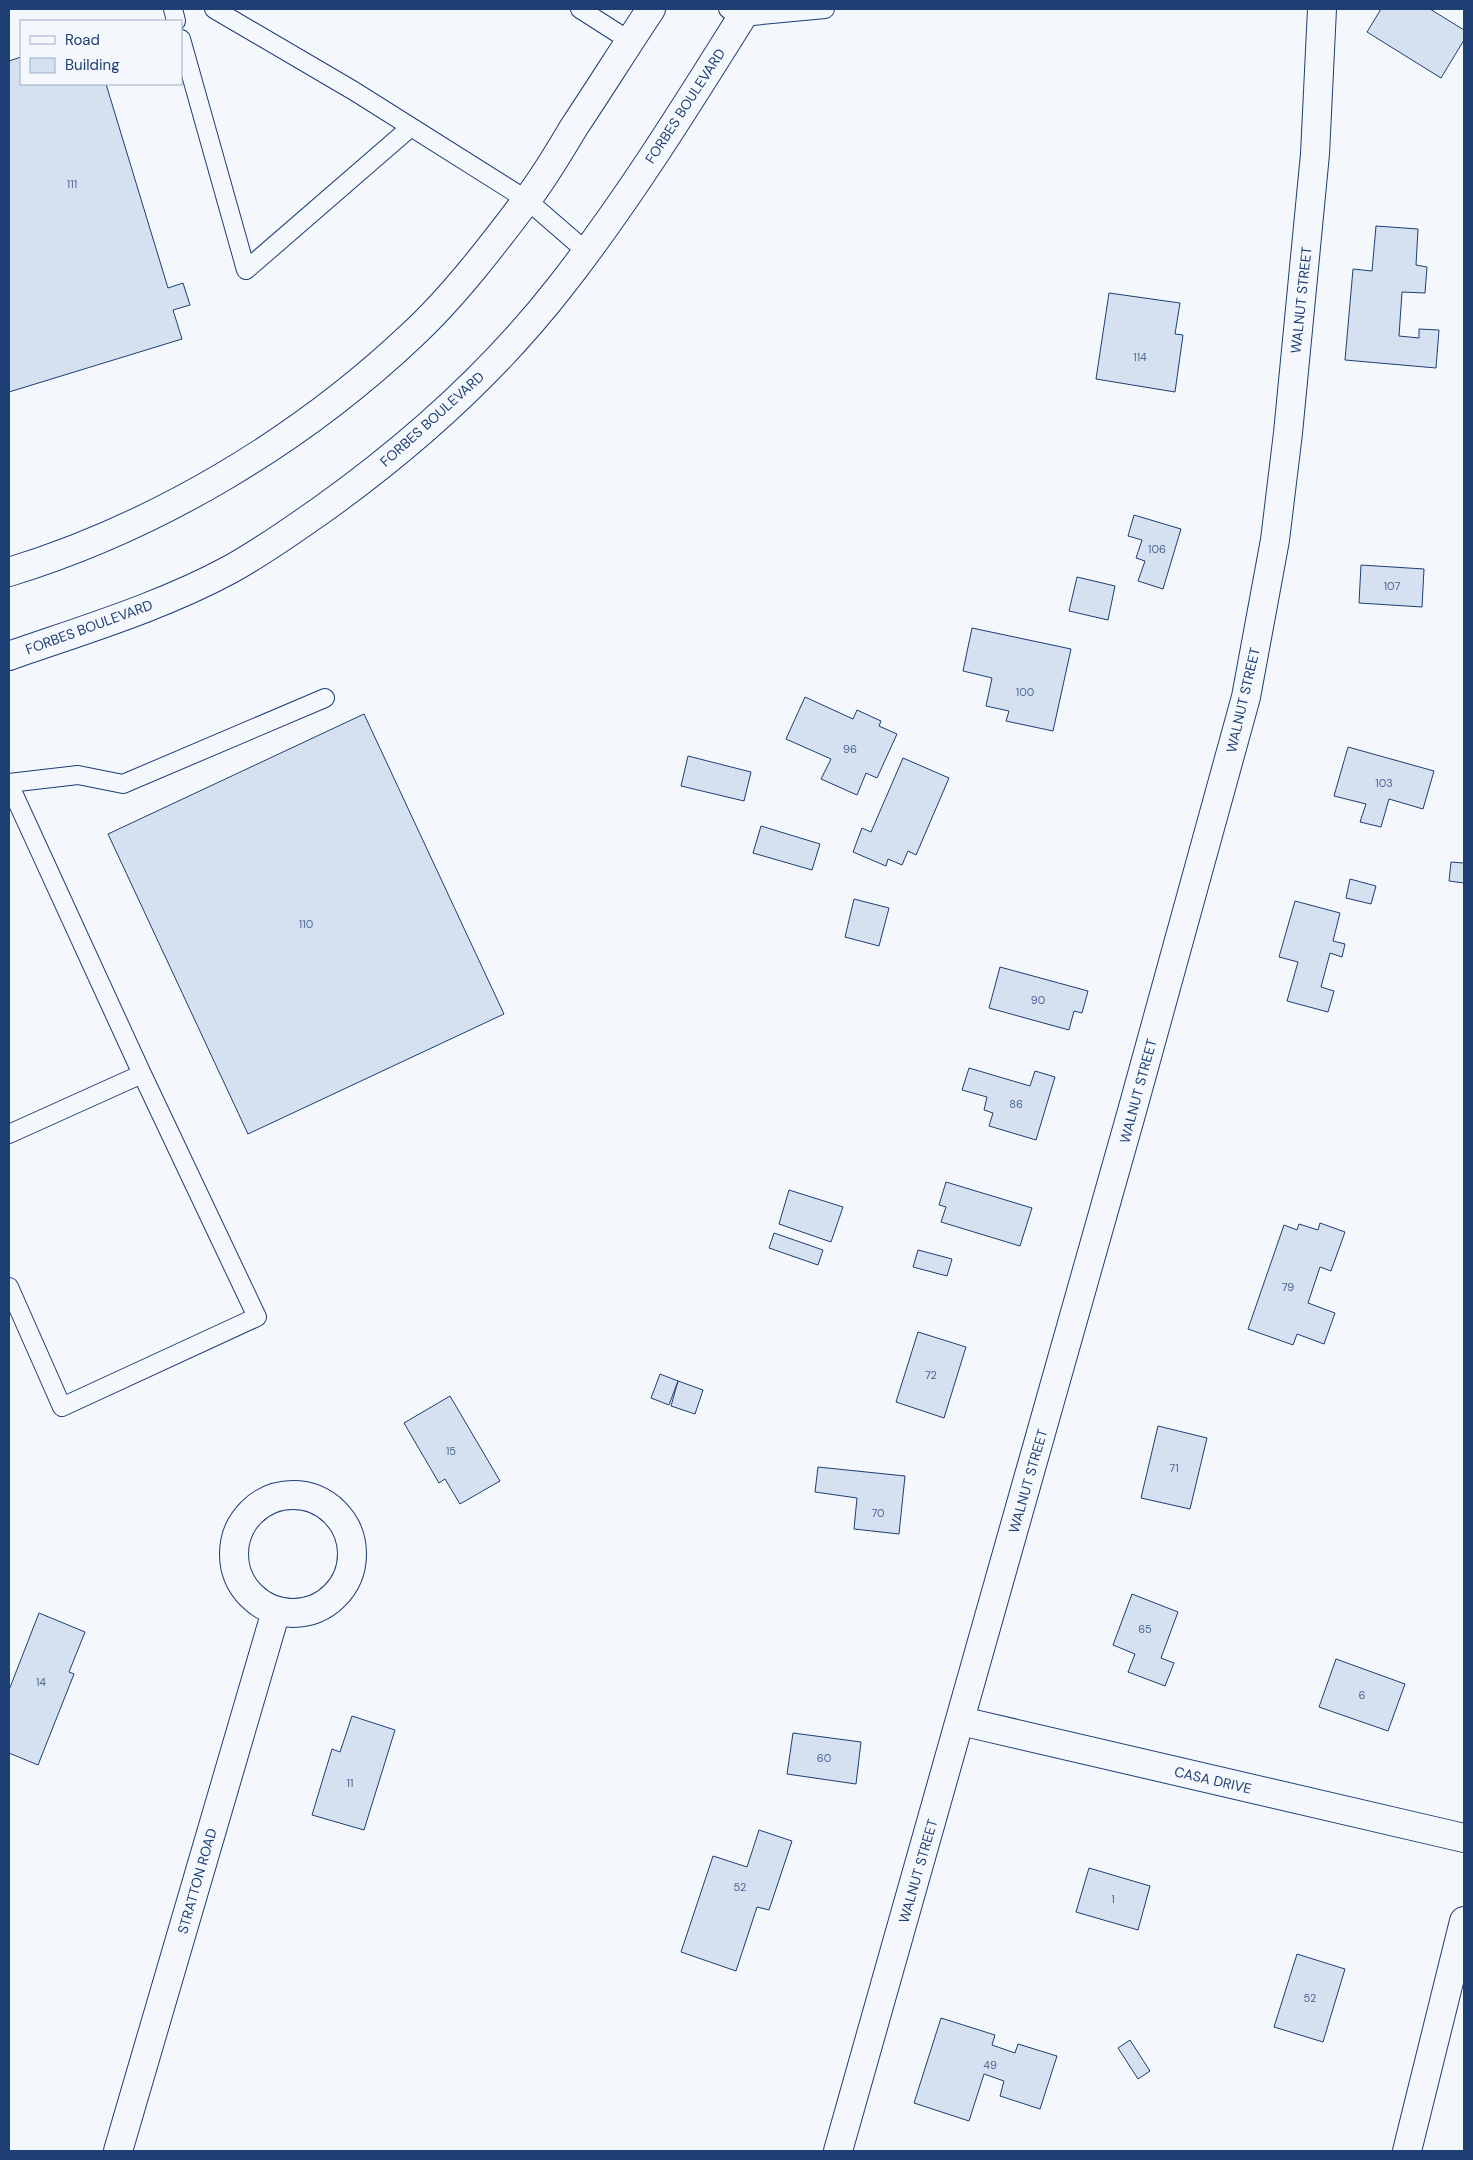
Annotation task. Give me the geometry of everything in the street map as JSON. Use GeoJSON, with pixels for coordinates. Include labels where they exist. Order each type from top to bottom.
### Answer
{"type":"FeatureCollection","features":[{"type":"Feature","properties":{"kind":"street"},"geometry":{"type":"LineString","coordinates":[[9,572],[56,557],[106,536],[203,488],[327,406],[413,334],[454,289],[527,200],[651,9]]}},
{"type":"Feature","properties":{"kind":"street","name":"WALNUT STREET"},"geometry":{"type":"LineString","coordinates":[[838,2151],[961,1721],[1246,697],[1276,540],[1288,433],[1315,154],[1322,9]]}},
{"type":"Feature","properties":{"kind":"street","name":"FORBES BOULEVARD"},"geometry":{"type":"LineString","coordinates":[[9,656],[171,597],[229,570],[271,545],[367,477],[445,412],[534,319],[587,252],[628,194],[739,12]]}},
{"type":"Feature","properties":{"kind":"street"},"geometry":{"type":"LineString","coordinates":[[292,1494],[312,1498],[330,1507],[344,1522],[352,1541],[353,1562],[342,1587],[334,1598],[317,1609],[297,1613],[276,1611],[260,1602],[246,1590],[237,1573],[234,1555],[236,1537],[244,1520],[257,1506],[273,1498],[292,1494]]}},
{"type":"Feature","properties":{"kind":"street","name":"STRATTON ROAD"},"geometry":{"type":"LineString","coordinates":[[118,2151],[276,1611]]}},
{"type":"Feature","properties":{"kind":"street","name":"CASA DRIVE"},"geometry":{"type":"LineString","coordinates":[[961,1721],[1464,1838]]}},
{"type":"Feature","properties":{"kind":"street"},"geometry":{"type":"LineString","coordinates":[[1406,2151],[1464,1921]]}},
{"type":"Feature","properties":{"kind":"lane"},"geometry":{"type":"LineString","coordinates":[[214,9],[354,91],[527,200],[587,252]]}},
{"type":"Feature","properties":{"kind":"lane"},"geometry":{"type":"LineString","coordinates":[[580,9],[630,41]]}},
{"type":"Feature","properties":{"kind":"lane"},"geometry":{"type":"LineString","coordinates":[[739,12],[825,9]]}},
{"type":"Feature","properties":{"kind":"lane"},"geometry":{"type":"LineString","coordinates":[[182,43],[246,270],[411,127]]}},
{"type":"Feature","properties":{"kind":"lane"},"geometry":{"type":"LineString","coordinates":[[9,1288],[62,1407],[257,1317],[142,1074],[9,783],[78,775],[123,784],[325,698]]}},
{"type":"Feature","properties":{"kind":"lane"},"geometry":{"type":"LineString","coordinates":[[9,1134],[142,1074]]}},
{"type":"Feature","properties":{"kind":"building"},"geometry":{"type":"Polygon","coordinates":[[[1381,9],[1430,9],[1464,30],[1464,40],[1441,78],[1367,32],[1381,9]]]}},
{"type":"Feature","properties":{"kind":"building"},"geometry":{"type":"Polygon","coordinates":[[[20,57],[20,85],[106,85],[168,288],[183,283],[190,305],[173,310],[182,339],[9,392],[9,61],[20,57]]]}},
{"type":"Feature","properties":{"kind":"building"},"geometry":{"type":"Polygon","coordinates":[[[1376,226],[1418,229],[1416,265],[1427,267],[1425,293],[1402,292],[1399,336],[1419,338],[1419,329],[1439,330],[1436,368],[1345,360],[1353,269],[1372,271],[1376,226]]]}},
{"type":"Feature","properties":{"kind":"building"},"geometry":{"type":"Polygon","coordinates":[[[1109,293],[1180,303],[1175,334],[1183,335],[1175,392],[1096,379],[1109,293]]]}},
{"type":"Feature","properties":{"kind":"building"},"geometry":{"type":"Polygon","coordinates":[[[1134,515],[1181,529],[1163,589],[1138,581],[1145,561],[1136,558],[1142,540],[1128,536],[1134,515]]]}},
{"type":"Feature","properties":{"kind":"building"},"geometry":{"type":"Polygon","coordinates":[[[1361,565],[1424,569],[1422,607],[1359,603],[1361,565]]]}},
{"type":"Feature","properties":{"kind":"building"},"geometry":{"type":"Polygon","coordinates":[[[1077,577],[1115,586],[1108,620],[1069,611],[1077,577]]]}},
{"type":"Feature","properties":{"kind":"building"},"geometry":{"type":"Polygon","coordinates":[[[972,628],[1071,649],[1053,731],[1006,721],[1009,711],[986,706],[992,678],[963,671],[972,628]]]}},
{"type":"Feature","properties":{"kind":"building"},"geometry":{"type":"Polygon","coordinates":[[[805,697],[853,719],[857,710],[881,721],[879,726],[897,734],[877,778],[866,773],[857,795],[821,779],[831,759],[786,739],[805,697]]]}},
{"type":"Feature","properties":{"kind":"building"},"geometry":{"type":"Polygon","coordinates":[[[364,714],[504,1014],[248,1134],[108,834],[364,714]]]}},
{"type":"Feature","properties":{"kind":"building"},"geometry":{"type":"Polygon","coordinates":[[[1348,747],[1434,771],[1423,809],[1389,799],[1381,827],[1360,822],[1366,804],[1334,796],[1348,747]]]}},
{"type":"Feature","properties":{"kind":"building"},"geometry":{"type":"Polygon","coordinates":[[[688,756],[751,772],[744,801],[681,786],[688,756]]]}},
{"type":"Feature","properties":{"kind":"building"},"geometry":{"type":"Polygon","coordinates":[[[903,758],[949,778],[916,855],[908,851],[902,865],[888,859],[886,866],[853,852],[862,828],[871,832],[903,758]]]}},
{"type":"Feature","properties":{"kind":"building"},"geometry":{"type":"Polygon","coordinates":[[[761,826],[820,844],[812,870],[753,853],[761,826]]]}},
{"type":"Feature","properties":{"kind":"building"},"geometry":{"type":"Polygon","coordinates":[[[1451,862],[1464,863],[1464,883],[1449,881],[1451,862]]]}},
{"type":"Feature","properties":{"kind":"building"},"geometry":{"type":"Polygon","coordinates":[[[1350,879],[1376,886],[1371,904],[1346,898],[1350,879]]]}},
{"type":"Feature","properties":{"kind":"building"},"geometry":{"type":"Polygon","coordinates":[[[854,899],[889,908],[879,946],[845,937],[854,899]]]}},
{"type":"Feature","properties":{"kind":"building"},"geometry":{"type":"Polygon","coordinates":[[[1295,901],[1340,913],[1333,941],[1345,944],[1342,957],[1330,953],[1321,987],[1334,991],[1328,1012],[1287,1001],[1298,962],[1279,957],[1295,901]]]}},
{"type":"Feature","properties":{"kind":"building"},"geometry":{"type":"Polygon","coordinates":[[[1000,967],[1088,991],[1082,1013],[1074,1011],[1069,1030],[989,1008],[1000,967]]]}},
{"type":"Feature","properties":{"kind":"building"},"geometry":{"type":"Polygon","coordinates":[[[969,1068],[1030,1086],[1035,1071],[1055,1077],[1036,1140],[989,1126],[993,1113],[984,1110],[987,1097],[962,1090],[969,1068]]]}},
{"type":"Feature","properties":{"kind":"building"},"geometry":{"type":"Polygon","coordinates":[[[946,1182],[1032,1208],[1020,1246],[941,1222],[946,1207],[939,1205],[946,1182]]]}},
{"type":"Feature","properties":{"kind":"building"},"geometry":{"type":"Polygon","coordinates":[[[789,1190],[843,1207],[831,1242],[779,1224],[789,1190]]]}},
{"type":"Feature","properties":{"kind":"building"},"geometry":{"type":"Polygon","coordinates":[[[1320,1223],[1345,1232],[1331,1271],[1320,1267],[1308,1303],[1335,1313],[1324,1344],[1297,1334],[1293,1345],[1248,1329],[1284,1225],[1297,1230],[1299,1224],[1318,1230],[1320,1223]]]}},
{"type":"Feature","properties":{"kind":"building"},"geometry":{"type":"Polygon","coordinates":[[[774,1233],[823,1250],[818,1265],[769,1248],[774,1233]]]}},
{"type":"Feature","properties":{"kind":"building"},"geometry":{"type":"Polygon","coordinates":[[[918,1250],[952,1259],[947,1276],[913,1267],[918,1250]]]}},
{"type":"Feature","properties":{"kind":"building"},"geometry":{"type":"Polygon","coordinates":[[[918,1332],[966,1347],[944,1418],[896,1402],[918,1332]]]}},
{"type":"Feature","properties":{"kind":"building"},"geometry":{"type":"Polygon","coordinates":[[[660,1374],[678,1381],[669,1405],[651,1398],[660,1374]]]}},
{"type":"Feature","properties":{"kind":"building"},"geometry":{"type":"Polygon","coordinates":[[[678,1381],[703,1390],[695,1414],[671,1406],[678,1381]]]}},
{"type":"Feature","properties":{"kind":"building"},"geometry":{"type":"Polygon","coordinates":[[[450,1396],[500,1481],[460,1504],[445,1479],[439,1483],[404,1423],[450,1396]]]}},
{"type":"Feature","properties":{"kind":"building"},"geometry":{"type":"Polygon","coordinates":[[[1158,1426],[1207,1438],[1190,1509],[1141,1498],[1158,1426]]]}},
{"type":"Feature","properties":{"kind":"building"},"geometry":{"type":"Polygon","coordinates":[[[818,1467],[905,1476],[899,1534],[854,1529],[857,1498],[815,1492],[818,1467]]]}},
{"type":"Feature","properties":{"kind":"building"},"geometry":{"type":"Polygon","coordinates":[[[1132,1594],[1178,1612],[1161,1658],[1174,1663],[1165,1686],[1128,1672],[1135,1654],[1113,1645],[1132,1594]]]}},
{"type":"Feature","properties":{"kind":"building"},"geometry":{"type":"Polygon","coordinates":[[[39,1613],[85,1632],[69,1672],[74,1674],[38,1765],[9,1753],[9,1690],[39,1613]]]}},
{"type":"Feature","properties":{"kind":"building"},"geometry":{"type":"Polygon","coordinates":[[[1336,1659],[1405,1684],[1388,1731],[1319,1707],[1336,1659]]]}},
{"type":"Feature","properties":{"kind":"building"},"geometry":{"type":"Polygon","coordinates":[[[352,1716],[395,1730],[364,1830],[312,1815],[332,1749],[340,1752],[352,1716]]]}},
{"type":"Feature","properties":{"kind":"building"},"geometry":{"type":"Polygon","coordinates":[[[793,1733],[861,1742],[856,1784],[787,1774],[793,1733]]]}},
{"type":"Feature","properties":{"kind":"building"},"geometry":{"type":"Polygon","coordinates":[[[759,1830],[792,1841],[769,1910],[757,1907],[736,1971],[681,1952],[713,1856],[747,1867],[759,1830]]]}},
{"type":"Feature","properties":{"kind":"building"},"geometry":{"type":"Polygon","coordinates":[[[1089,1868],[1150,1886],[1138,1930],[1076,1912],[1089,1868]]]}},
{"type":"Feature","properties":{"kind":"building"},"geometry":{"type":"Polygon","coordinates":[[[1297,1954],[1345,1969],[1323,2042],[1274,2027],[1297,1954]]]}},
{"type":"Feature","properties":{"kind":"building"},"geometry":{"type":"Polygon","coordinates":[[[941,2018],[995,2035],[992,2045],[1015,2053],[1018,2044],[1057,2056],[1040,2109],[1000,2096],[1004,2081],[984,2074],[969,2121],[914,2103],[941,2018]]]}},
{"type":"Feature","properties":{"kind":"building"},"geometry":{"type":"Polygon","coordinates":[[[1130,2040],[1150,2071],[1138,2079],[1118,2048],[1130,2040]]]}}]}
